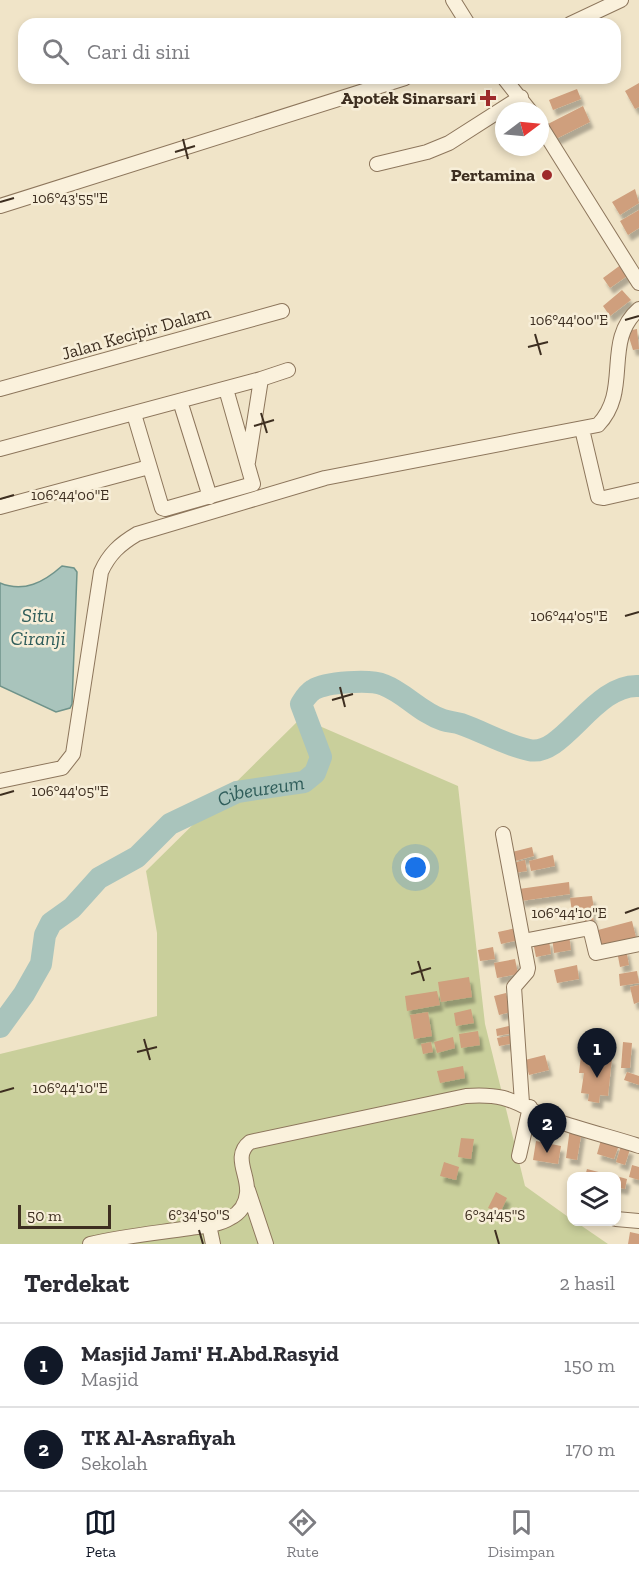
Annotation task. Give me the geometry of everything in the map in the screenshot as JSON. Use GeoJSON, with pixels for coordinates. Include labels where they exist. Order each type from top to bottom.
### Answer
{"type":"FeatureCollection","features":[{"type":"Feature","properties":{"kind":"street"},"geometry":{"type":"LineString","coordinates":[[583,18],[621,0]]}},
{"type":"Feature","properties":{"kind":"street"},"geometry":{"type":"LineString","coordinates":[[456,1],[465,18]]}},
{"type":"Feature","properties":{"kind":"street"},"geometry":{"type":"LineString","coordinates":[[0,206],[386,84]]}},
{"type":"Feature","properties":{"kind":"street"},"geometry":{"type":"LineString","coordinates":[[509,84],[524,102]]}},
{"type":"Feature","properties":{"kind":"street"},"geometry":{"type":"LineString","coordinates":[[378,164],[427,152],[449,143],[521,97]]}},
{"type":"Feature","properties":{"kind":"street"},"geometry":{"type":"LineString","coordinates":[[549,139],[635,268],[639,283]]}},
{"type":"Feature","properties":{"kind":"street"},"geometry":{"type":"LineString","coordinates":[[0,781],[62,768],[70,760],[101,572],[113,551],[123,542],[137,534],[324,478],[598,425],[610,413],[617,377],[620,333],[639,309]]}},
{"type":"Feature","properties":{"kind":"street","name":"Jalan Kecipir Dalam"},"geometry":{"type":"LineString","coordinates":[[0,389],[282,311]]}},
{"type":"Feature","properties":{"kind":"street"},"geometry":{"type":"LineString","coordinates":[[0,449],[226,389],[288,370]]}},
{"type":"Feature","properties":{"kind":"street"},"geometry":{"type":"LineString","coordinates":[[248,462],[261,379]]}},
{"type":"Feature","properties":{"kind":"street"},"geometry":{"type":"LineString","coordinates":[[134,414],[164,509],[210,497],[253,484],[226,389]]}},
{"type":"Feature","properties":{"kind":"street"},"geometry":{"type":"LineString","coordinates":[[180,401],[210,497]]}},
{"type":"Feature","properties":{"kind":"street"},"geometry":{"type":"LineString","coordinates":[[582,429],[598,497],[604,498],[639,490]]}},
{"type":"Feature","properties":{"kind":"street"},"geometry":{"type":"LineString","coordinates":[[0,507],[149,467]]}},
{"type":"Feature","properties":{"kind":"street"},"geometry":{"type":"LineString","coordinates":[[503,834],[527,972],[513,987],[526,1105],[519,1156]]}},
{"type":"Feature","properties":{"kind":"street"},"geometry":{"type":"LineString","coordinates":[[523,941],[590,928],[596,953],[639,944]]}},
{"type":"Feature","properties":{"kind":"street"},"geometry":{"type":"LineString","coordinates":[[266,1244],[248,1190],[241,1157],[243,1147],[250,1142],[466,1096],[503,1096],[553,1119],[639,1146]]}},
{"type":"Feature","properties":{"kind":"street"},"geometry":{"type":"LineString","coordinates":[[97,1243],[166,1238],[230,1219],[244,1206],[248,1190]]}},
{"type":"Feature","properties":{"kind":"street"},"geometry":{"type":"LineString","coordinates":[[621,1219],[639,1221]]}},
{"type":"Feature","properties":{"kind":"street"},"geometry":{"type":"LineString","coordinates":[[209,1225],[213,1244]]}},
{"type":"Feature","properties":{"kind":"green space"},"geometry":{"type":"Polygon","coordinates":[[[301,718],[458,786],[485,1024],[525,1186],[567,1216],[567,1226],[582,1226],[608,1244],[0,1244],[0,1054],[157,1016],[157,933],[146,871],[301,718]]]}},
{"type":"Feature","properties":{"kind":"water","name":"Situ Ciranji"},"geometry":{"type":"Polygon","coordinates":[[[62,566],[74,568],[77,572],[72,704],[70,708],[56,712],[0,686],[0,583],[17,587],[33,584],[48,577],[62,566]]]}},
{"type":"Feature","properties":{"kind":"building"},"geometry":{"type":"Polygon","coordinates":[[[639,83],[639,107],[635,109],[625,91],[639,83]]]}},
{"type":"Feature","properties":{"kind":"building"},"geometry":{"type":"Polygon","coordinates":[[[577,89],[581,99],[553,110],[549,100],[577,89]]]}},
{"type":"Feature","properties":{"kind":"building"},"geometry":{"type":"Polygon","coordinates":[[[583,106],[590,122],[554,140],[549,131],[549,123],[583,106]]]}},
{"type":"Feature","properties":{"kind":"building"},"geometry":{"type":"Polygon","coordinates":[[[635,189],[639,203],[620,215],[612,202],[635,189]]]}},
{"type":"Feature","properties":{"kind":"building"},"geometry":{"type":"Polygon","coordinates":[[[639,210],[639,228],[628,235],[620,221],[639,210]]]}},
{"type":"Feature","properties":{"kind":"building"},"geometry":{"type":"Polygon","coordinates":[[[622,264],[630,274],[610,288],[603,278],[622,264]]]}},
{"type":"Feature","properties":{"kind":"building"},"geometry":{"type":"Polygon","coordinates":[[[622,290],[631,300],[610,316],[603,306],[622,290]]]}},
{"type":"Feature","properties":{"kind":"building"},"geometry":{"type":"Polygon","coordinates":[[[637,329],[639,349],[633,350],[627,331],[637,329]]]}},
{"type":"Feature","properties":{"kind":"building"},"geometry":{"type":"Polygon","coordinates":[[[532,847],[534,856],[515,861],[512,852],[532,847]]]}},
{"type":"Feature","properties":{"kind":"building"},"geometry":{"type":"Polygon","coordinates":[[[553,855],[555,866],[531,871],[529,861],[553,855]]]}},
{"type":"Feature","properties":{"kind":"building"},"geometry":{"type":"Polygon","coordinates":[[[525,860],[527,871],[515,873],[513,863],[525,860]]]}},
{"type":"Feature","properties":{"kind":"building"},"geometry":{"type":"Polygon","coordinates":[[[569,882],[570,894],[521,901],[519,889],[569,882]]]}},
{"type":"Feature","properties":{"kind":"building"},"geometry":{"type":"Polygon","coordinates":[[[592,896],[594,909],[572,912],[570,898],[592,896]]]}},
{"type":"Feature","properties":{"kind":"building"},"geometry":{"type":"Polygon","coordinates":[[[591,909],[595,926],[587,928],[583,911],[591,909]]]}},
{"type":"Feature","properties":{"kind":"building"},"geometry":{"type":"Polygon","coordinates":[[[632,921],[637,941],[603,950],[598,930],[632,921]]]}},
{"type":"Feature","properties":{"kind":"building"},"geometry":{"type":"Polygon","coordinates":[[[516,928],[519,940],[501,944],[498,932],[516,928]]]}},
{"type":"Feature","properties":{"kind":"building"},"geometry":{"type":"Polygon","coordinates":[[[569,935],[571,950],[554,953],[552,937],[569,935]]]}},
{"type":"Feature","properties":{"kind":"building"},"geometry":{"type":"Polygon","coordinates":[[[549,940],[551,954],[536,957],[533,942],[549,940]]]}},
{"type":"Feature","properties":{"kind":"building"},"geometry":{"type":"Polygon","coordinates":[[[493,947],[495,959],[480,961],[478,950],[493,947]]]}},
{"type":"Feature","properties":{"kind":"building"},"geometry":{"type":"Polygon","coordinates":[[[626,949],[629,965],[620,967],[617,951],[626,949]]]}},
{"type":"Feature","properties":{"kind":"building"},"geometry":{"type":"Polygon","coordinates":[[[515,959],[518,974],[497,978],[494,963],[515,959]]]}},
{"type":"Feature","properties":{"kind":"building"},"geometry":{"type":"Polygon","coordinates":[[[577,965],[579,979],[557,983],[554,970],[577,965]]]}},
{"type":"Feature","properties":{"kind":"building"},"geometry":{"type":"Polygon","coordinates":[[[637,971],[639,983],[620,986],[619,974],[637,971]]]}},
{"type":"Feature","properties":{"kind":"building"},"geometry":{"type":"Polygon","coordinates":[[[469,977],[472,997],[441,1002],[438,982],[469,977]]]}},
{"type":"Feature","properties":{"kind":"building"},"geometry":{"type":"Polygon","coordinates":[[[639,985],[639,1002],[634,1004],[630,987],[639,985]]]}},
{"type":"Feature","properties":{"kind":"building"},"geometry":{"type":"Polygon","coordinates":[[[437,991],[440,1005],[407,1011],[405,996],[437,991]]]}},
{"type":"Feature","properties":{"kind":"building"},"geometry":{"type":"Polygon","coordinates":[[[506,993],[511,1012],[499,1015],[494,996],[506,993]]]}},
{"type":"Feature","properties":{"kind":"building"},"geometry":{"type":"Polygon","coordinates":[[[471,1009],[474,1023],[456,1026],[454,1013],[471,1009]]]}},
{"type":"Feature","properties":{"kind":"building"},"geometry":{"type":"Polygon","coordinates":[[[428,1012],[432,1036],[414,1039],[410,1015],[428,1012]]]}},
{"type":"Feature","properties":{"kind":"building"},"geometry":{"type":"Polygon","coordinates":[[[513,1025],[514,1033],[497,1036],[496,1029],[513,1025]]]}},
{"type":"Feature","properties":{"kind":"building"},"geometry":{"type":"Polygon","coordinates":[[[478,1031],[480,1045],[461,1048],[459,1034],[478,1031]]]}},
{"type":"Feature","properties":{"kind":"building"},"geometry":{"type":"Polygon","coordinates":[[[514,1035],[515,1043],[499,1046],[497,1038],[514,1035]]]}},
{"type":"Feature","properties":{"kind":"building"},"geometry":{"type":"Polygon","coordinates":[[[453,1037],[455,1048],[437,1053],[434,1042],[453,1037]]]}},
{"type":"Feature","properties":{"kind":"building"},"geometry":{"type":"Polygon","coordinates":[[[431,1042],[433,1052],[423,1054],[421,1044],[431,1042]]]}},
{"type":"Feature","properties":{"kind":"building"},"geometry":{"type":"Polygon","coordinates":[[[623,1042],[632,1043],[630,1068],[621,1068],[623,1042]]]}},
{"type":"Feature","properties":{"kind":"building"},"geometry":{"type":"Polygon","coordinates":[[[545,1055],[549,1070],[529,1075],[525,1060],[545,1055]]]}},
{"type":"Feature","properties":{"kind":"building"},"geometry":{"type":"Polygon","coordinates":[[[581,1055],[612,1058],[608,1096],[600,1095],[599,1103],[588,1101],[589,1094],[581,1093],[584,1073],[579,1073],[581,1055]]]}},
{"type":"Feature","properties":{"kind":"building"},"geometry":{"type":"Polygon","coordinates":[[[463,1066],[465,1078],[440,1083],[437,1071],[463,1066]]]}},
{"type":"Feature","properties":{"kind":"building"},"geometry":{"type":"Polygon","coordinates":[[[627,1072],[639,1076],[639,1085],[624,1080],[627,1072]]]}},
{"type":"Feature","properties":{"kind":"building"},"geometry":{"type":"Polygon","coordinates":[[[570,1128],[582,1130],[577,1160],[566,1158],[570,1128]]]}},
{"type":"Feature","properties":{"kind":"building"},"geometry":{"type":"Polygon","coordinates":[[[461,1138],[474,1139],[471,1159],[458,1157],[461,1138]]]}},
{"type":"Feature","properties":{"kind":"building"},"geometry":{"type":"Polygon","coordinates":[[[601,1140],[619,1145],[614,1159],[597,1154],[601,1140]]]}},
{"type":"Feature","properties":{"kind":"building"},"geometry":{"type":"Polygon","coordinates":[[[536,1141],[561,1146],[558,1164],[533,1160],[536,1141]]]}},
{"type":"Feature","properties":{"kind":"building"},"geometry":{"type":"Polygon","coordinates":[[[621,1146],[630,1149],[625,1165],[616,1162],[621,1146]]]}},
{"type":"Feature","properties":{"kind":"building"},"geometry":{"type":"Polygon","coordinates":[[[444,1162],[459,1167],[456,1180],[440,1176],[444,1162]]]}},
{"type":"Feature","properties":{"kind":"building"},"geometry":{"type":"Polygon","coordinates":[[[632,1165],[639,1167],[639,1180],[629,1177],[632,1165]]]}},
{"type":"Feature","properties":{"kind":"building"},"geometry":{"type":"Polygon","coordinates":[[[621,1177],[627,1179],[625,1189],[621,1188],[621,1177]]]}},
{"type":"Feature","properties":{"kind":"building"},"geometry":{"type":"Polygon","coordinates":[[[496,1192],[507,1198],[500,1213],[488,1208],[496,1192]]]}},
{"type":"Feature","properties":{"kind":"building"},"geometry":{"type":"Polygon","coordinates":[[[630,1232],[639,1234],[639,1244],[628,1244],[630,1232]]]}},
{"type":"Feature","properties":{"kind":"waterway","name":"Cibeureum"},"geometry":{"type":"LineString","coordinates":[[0,1027],[24,994],[41,964],[45,935],[51,923],[72,908],[99,878],[137,857],[170,824],[237,792],[304,782],[315,773],[321,757],[301,704],[313,690],[337,683],[377,683],[399,693],[435,717],[461,724],[529,750],[542,749],[554,743],[608,696],[623,688],[639,686]]}},
{"type":"Feature","properties":{"kind":"place","name":"Apotek Sinarsari"},"geometry":{"type":"Point","coordinates":[488,98]}},
{"type":"Feature","properties":{"kind":"place","name":"Pertamina"},"geometry":{"type":"Point","coordinates":[547,175]}},
{"type":"Feature","properties":{"kind":"place","name":"Masjid Jami' H.Abd.Rasyid"},"geometry":{"type":"Point","coordinates":[597,1078]}},
{"type":"Feature","properties":{"kind":"place","name":"TK Al-Asrafiyah"},"geometry":{"type":"Point","coordinates":[547,1153]}}]}
